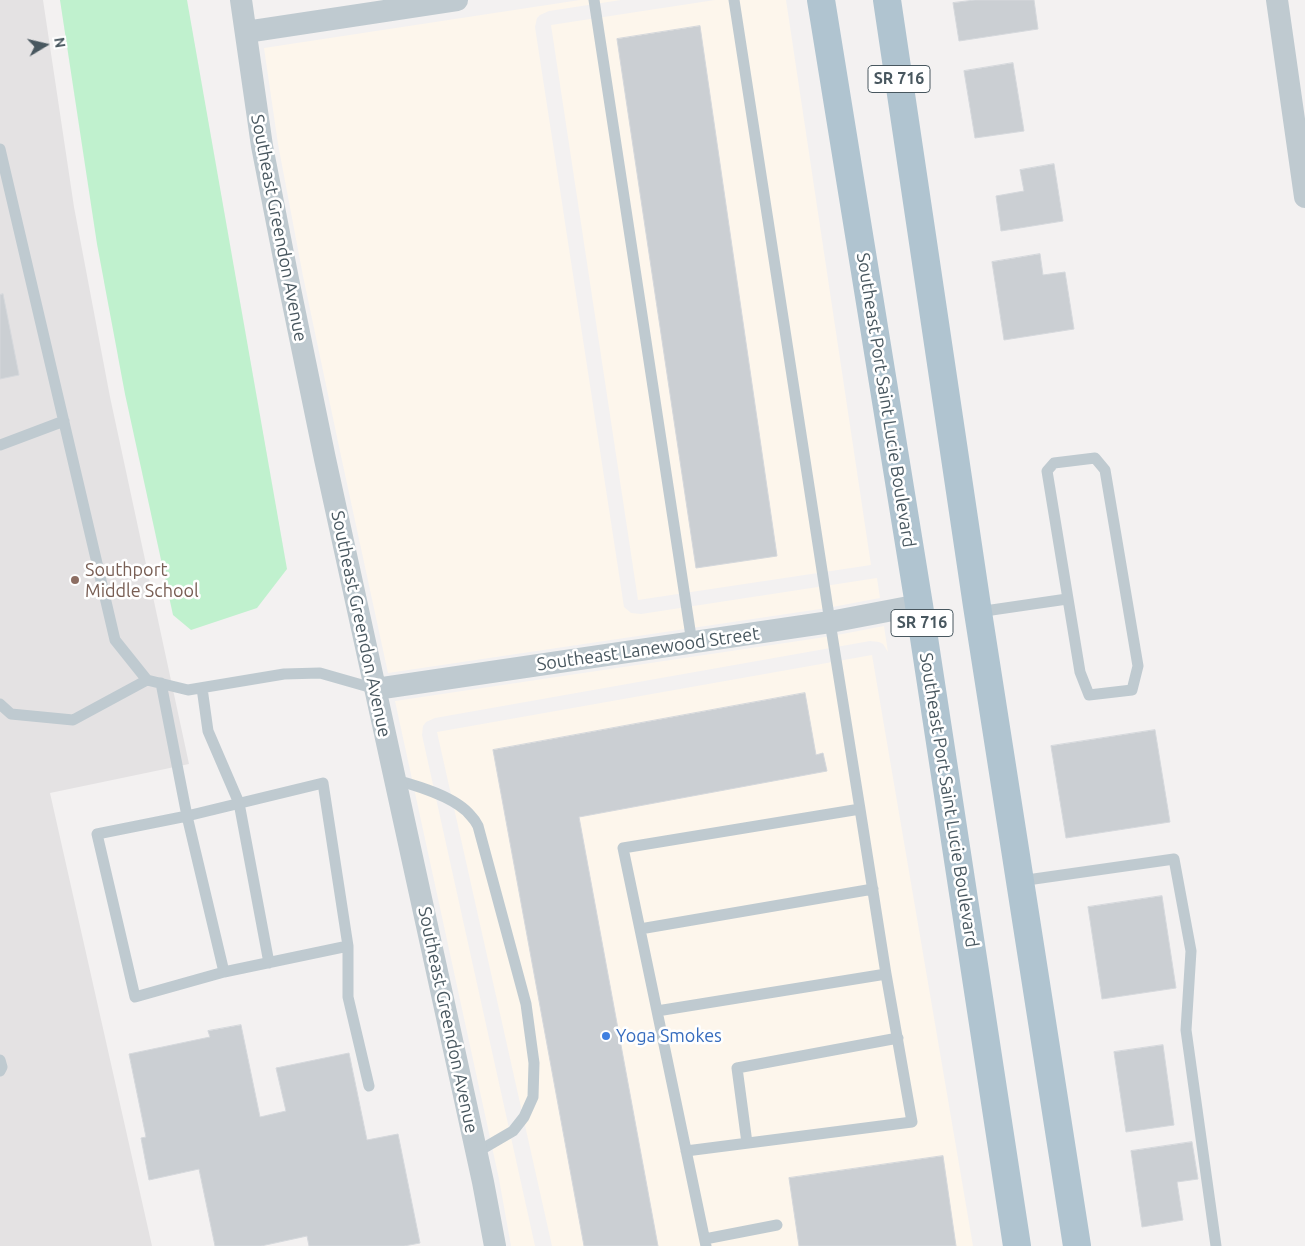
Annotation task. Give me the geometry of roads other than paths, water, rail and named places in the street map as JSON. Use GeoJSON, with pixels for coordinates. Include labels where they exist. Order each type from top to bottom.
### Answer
{"type":"FeatureCollection","features":[{"type":"Feature","properties":{"kind":"main road","name":"Southeast Port Saint Lucie Boulevard"},"geometry":{"type":"LineString","coordinates":[[821,0],[919,605],[1017,1246]]}},
{"type":"Feature","properties":{"kind":"main road","name":"SR 716"},"geometry":{"type":"LineString","coordinates":[[887,0],[978,612],[1077,1246]]}},
{"type":"Feature","properties":{"kind":"street","name":"Southeast Greendon Avenue"},"geometry":{"type":"LineString","coordinates":[[241,0],[262,146],[288,279],[325,459],[477,1152],[495,1246]]}},
{"type":"Feature","properties":{"kind":"street"},"geometry":{"type":"LineString","coordinates":[[246,32],[402,4],[457,0]]}},
{"type":"Feature","properties":{"kind":"street"},"geometry":{"type":"LineString","coordinates":[[1276,0],[1305,197]]}},
{"type":"Feature","properties":{"kind":"street","name":"Southeast Lanewood Street"},"geometry":{"type":"LineString","coordinates":[[376,689],[830,622],[919,605]]}},
{"type":"Feature","properties":{"kind":"lane"},"geometry":{"type":"LineString","coordinates":[[594,0],[692,643]]}},
{"type":"Feature","properties":{"kind":"lane"},"geometry":{"type":"LineString","coordinates":[[686,1151],[912,1122],[886,974],[830,622],[734,0]]}},
{"type":"Feature","properties":{"kind":"lane"},"geometry":{"type":"LineString","coordinates":[[0,149],[115,640],[147,680],[188,690],[284,674],[320,672],[376,689]]}},
{"type":"Feature","properties":{"kind":"lane"},"geometry":{"type":"LineString","coordinates":[[0,445],[64,421]]}},
{"type":"Feature","properties":{"kind":"lane"},"geometry":{"type":"LineString","coordinates":[[1095,458],[1105,470],[1138,666],[1132,690],[1089,695],[1080,672],[1067,599],[1047,471],[1054,463],[1095,458]]}},
{"type":"Feature","properties":{"kind":"lane"},"geometry":{"type":"LineString","coordinates":[[978,612],[1067,599]]}},
{"type":"Feature","properties":{"kind":"lane"},"geometry":{"type":"LineString","coordinates":[[0,704],[11,714],[73,720],[147,680]]}},
{"type":"Feature","properties":{"kind":"lane"},"geometry":{"type":"LineString","coordinates":[[161,683],[187,816],[224,972]]}},
{"type":"Feature","properties":{"kind":"lane"},"geometry":{"type":"LineString","coordinates":[[202,688],[208,731],[239,803],[269,962]]}},
{"type":"Feature","properties":{"kind":"lane"},"geometry":{"type":"LineString","coordinates":[[396,780],[424,788],[459,806],[471,814],[478,826],[526,1004],[534,1063],[533,1097],[524,1117],[513,1131],[477,1152]]}},
{"type":"Feature","properties":{"kind":"lane"},"geometry":{"type":"LineString","coordinates":[[348,946],[224,972],[135,996],[97,834],[187,816],[323,783],[348,946],[348,997],[368,1086]]}},
{"type":"Feature","properties":{"kind":"lane"},"geometry":{"type":"LineString","coordinates":[[777,1225],[706,1243],[623,848],[860,809]]}},
{"type":"Feature","properties":{"kind":"lane"},"geometry":{"type":"LineString","coordinates":[[1020,881],[1174,860],[1191,951],[1186,1030],[1216,1246]]}},
{"type":"Feature","properties":{"kind":"lane"},"geometry":{"type":"LineString","coordinates":[[640,929],[873,889]]}},
{"type":"Feature","properties":{"kind":"lane"},"geometry":{"type":"LineString","coordinates":[[657,1010],[886,974]]}},
{"type":"Feature","properties":{"kind":"lane"},"geometry":{"type":"LineString","coordinates":[[746,1143],[737,1068],[898,1038]]}},
{"type":"Feature","properties":{"kind":"lane"},"geometry":{"type":"LineString","coordinates":[[0,1060],[2,1067],[0,1071]]}},
{"type":"Feature","properties":{"kind":"place","name":"Southport Middle School"},"geometry":{"type":"Point","coordinates":[75,580]}},
{"type":"Feature","properties":{"kind":"place","name":"Yoga Smokes"},"geometry":{"type":"Point","coordinates":[606,1036]}}]}
